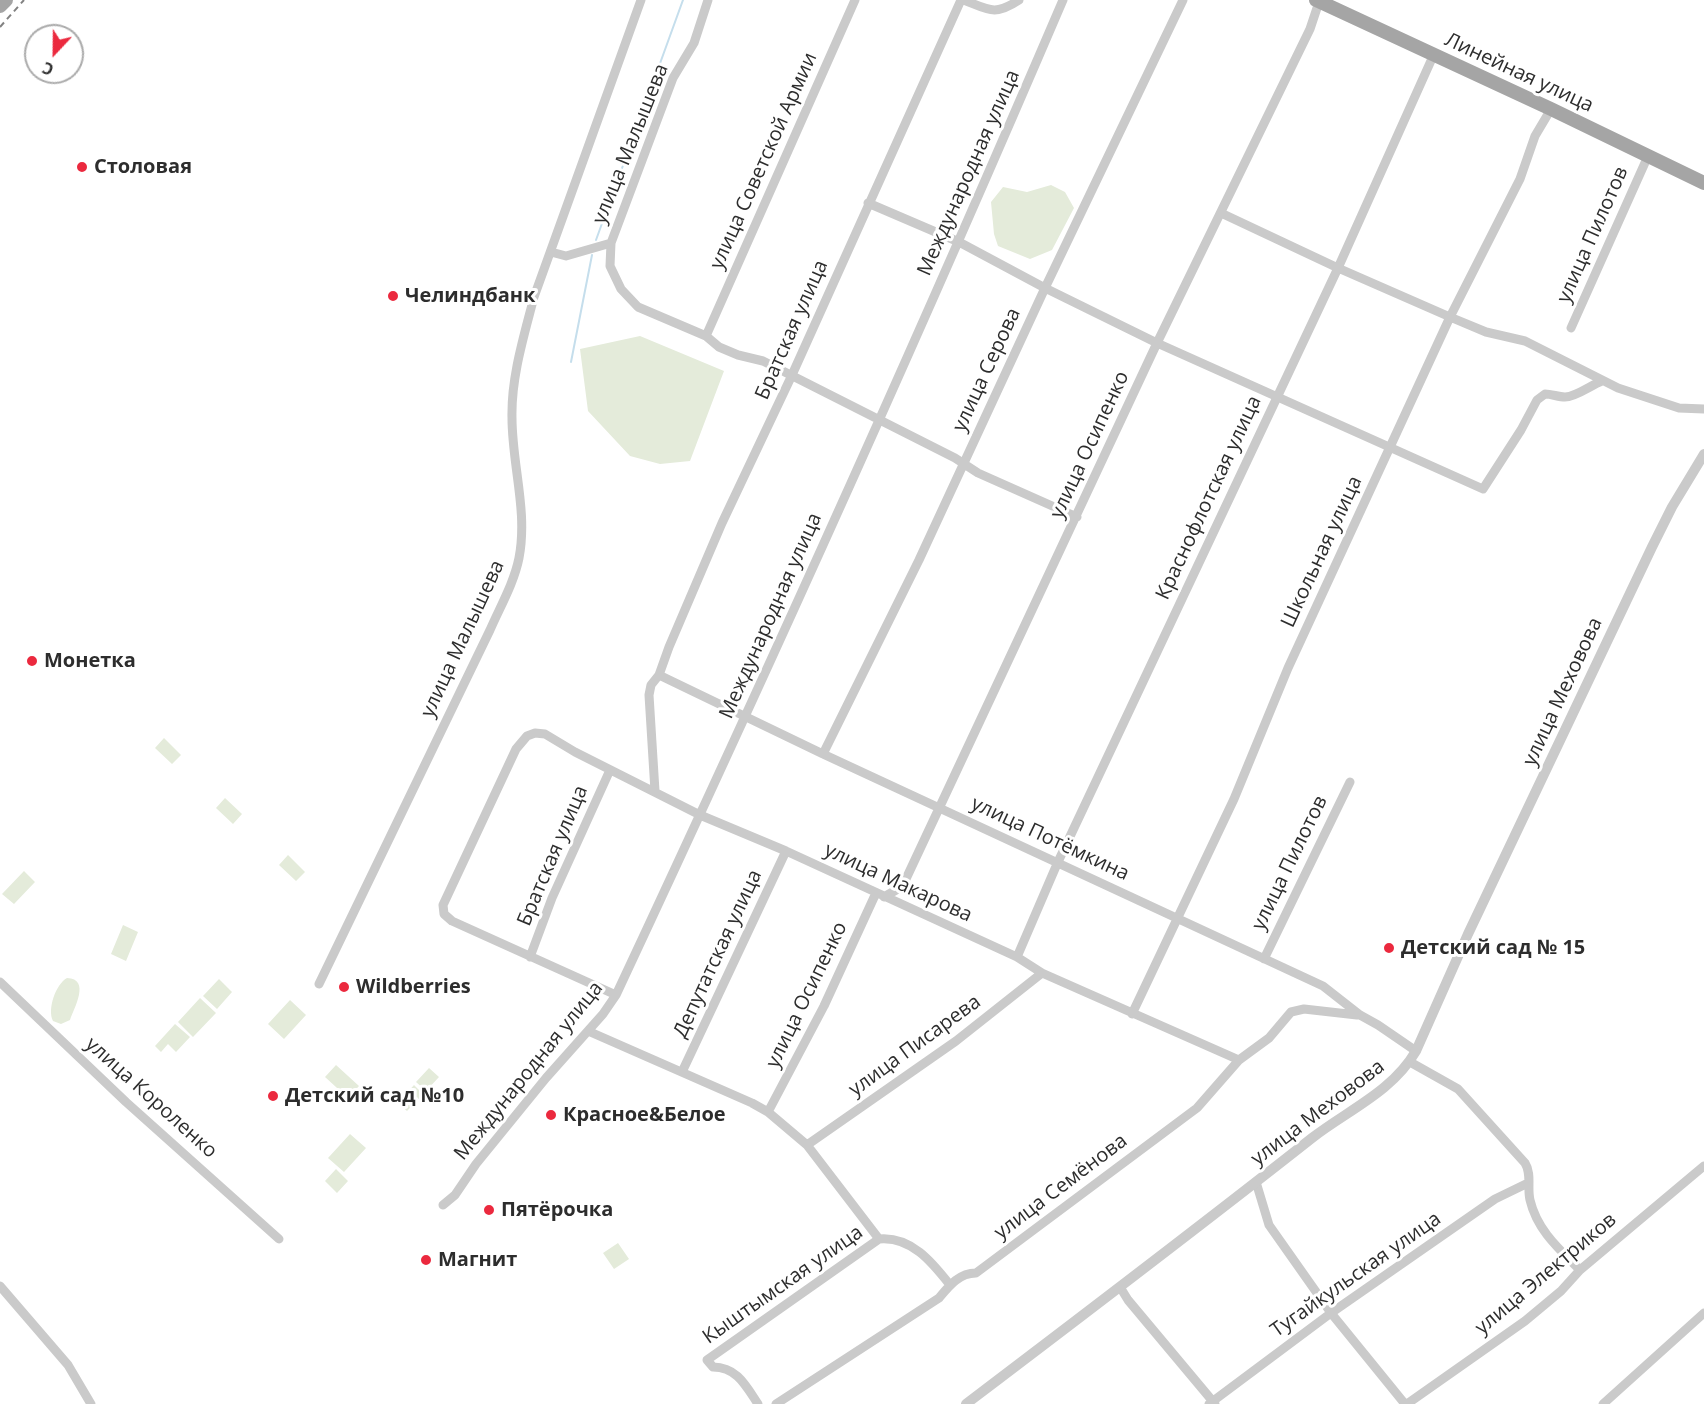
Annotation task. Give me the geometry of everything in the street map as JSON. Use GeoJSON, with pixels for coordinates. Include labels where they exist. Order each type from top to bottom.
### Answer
{"type":"FeatureCollection","features":[{"type":"Feature","properties":{"kind":"main road"},"geometry":{"type":"LineString","coordinates":[[0,6],[6,0]]}},
{"type":"Feature","properties":{"kind":"main road","name":"Линейная улица"},"geometry":{"type":"LineString","coordinates":[[1318,1],[1704,183]]}},
{"type":"Feature","properties":{"kind":"street","name":"улица Малышева"},"geometry":{"type":"LineString","coordinates":[[319,984],[490,630],[515,573],[522,533],[521,496],[512,418],[522,341],[534,297],[641,0]]}},
{"type":"Feature","properties":{"kind":"street","name":"улица Малышева"},"geometry":{"type":"LineString","coordinates":[[550,252],[566,256],[611,243],[673,78],[694,43],[708,0]]}},
{"type":"Feature","properties":{"kind":"street","name":"улица Советской Армии"},"geometry":{"type":"LineString","coordinates":[[706,336],[855,0]]}},
{"type":"Feature","properties":{"kind":"street"},"geometry":{"type":"LineString","coordinates":[[962,0],[993,11],[1005,9],[1019,0]]}},
{"type":"Feature","properties":{"kind":"street","name":"Братская улица"},"geometry":{"type":"LineString","coordinates":[[655,791],[649,694],[654,679],[659,675],[722,523],[792,375],[868,202],[962,0]]}},
{"type":"Feature","properties":{"kind":"street","name":"Международная улица"},"geometry":{"type":"LineString","coordinates":[[443,1205],[454,1195],[476,1164],[603,1014],[616,995],[746,717],[959,242],[1063,0]]}},
{"type":"Feature","properties":{"kind":"street","name":"улица Серова"},"geometry":{"type":"LineString","coordinates":[[823,754],[919,560],[1045,288],[1183,0]]}},
{"type":"Feature","properties":{"kind":"street","name":"улица Осипенко"},"geometry":{"type":"LineString","coordinates":[[768,1112],[880,895],[896,890],[905,881],[1157,343],[1310,29],[1318,1]]}},
{"type":"Feature","properties":{"kind":"street","name":"Краснофлотская улица"},"geometry":{"type":"LineString","coordinates":[[1017,957],[1057,864],[1338,268],[1434,54]]}},
{"type":"Feature","properties":{"kind":"street","name":"Школьная улица"},"geometry":{"type":"LineString","coordinates":[[1132,1014],[1234,799],[1288,668],[1450,317],[1520,179],[1535,136],[1551,109]]}},
{"type":"Feature","properties":{"kind":"street","name":"улица Пилотов"},"geometry":{"type":"LineString","coordinates":[[1571,328],[1648,156]]}},
{"type":"Feature","properties":{"kind":"street"},"geometry":{"type":"LineString","coordinates":[[868,202],[959,242],[1045,288],[1157,343],[1483,489],[1521,430],[1537,400],[1545,394],[1563,398],[1574,396],[1602,381]]}},
{"type":"Feature","properties":{"kind":"street"},"geometry":{"type":"LineString","coordinates":[[1221,213],[1450,317],[1486,332],[1525,341],[1602,381],[1646,399],[1679,408],[1704,409]]}},
{"type":"Feature","properties":{"kind":"street"},"geometry":{"type":"LineString","coordinates":[[611,243],[610,266],[621,289],[638,307],[706,336],[719,346],[738,355],[763,361],[978,473],[1077,517]]}},
{"type":"Feature","properties":{"kind":"street","name":"улица Меховова"},"geometry":{"type":"LineString","coordinates":[[966,1404],[1316,1135],[1389,1085],[1410,1062],[1468,934],[1650,551],[1672,507],[1704,454]]}},
{"type":"Feature","properties":{"kind":"street","name":"улица Потёмкина"},"geometry":{"type":"LineString","coordinates":[[659,675],[1057,864],[1323,986],[1360,1015],[1416,1051]]}},
{"type":"Feature","properties":{"kind":"street","name":"улица Макарова"},"geometry":{"type":"LineString","coordinates":[[530,957],[452,921],[444,914],[443,905],[516,749],[527,736],[535,733],[545,734],[610,770],[700,815],[786,851],[1017,957],[1042,973],[1239,1060]]}},
{"type":"Feature","properties":{"kind":"street","name":"Братская улица"},"geometry":{"type":"LineString","coordinates":[[530,957],[552,898],[610,770]]}},
{"type":"Feature","properties":{"kind":"street","name":"улица Пилотов"},"geometry":{"type":"LineString","coordinates":[[1264,959],[1350,782]]}},
{"type":"Feature","properties":{"kind":"street","name":"Депутатская улица"},"geometry":{"type":"LineString","coordinates":[[682,1072],[786,851]]}},
{"type":"Feature","properties":{"kind":"street"},"geometry":{"type":"LineString","coordinates":[[530,957],[616,995]]}},
{"type":"Feature","properties":{"kind":"street","name":"улица Писарева"},"geometry":{"type":"LineString","coordinates":[[807,1145],[956,1041],[1042,973]]}},
{"type":"Feature","properties":{"kind":"street","name":"улица Короленко"},"geometry":{"type":"LineString","coordinates":[[0,982],[126,1102],[279,1239]]}},
{"type":"Feature","properties":{"kind":"street","name":"улица Семёнова"},"geometry":{"type":"LineString","coordinates":[[776,1404],[939,1298],[950,1285],[967,1273],[976,1273],[1197,1107],[1239,1060],[1269,1038],[1291,1012],[1304,1009],[1360,1015]]}},
{"type":"Feature","properties":{"kind":"street"},"geometry":{"type":"LineString","coordinates":[[588,1031],[768,1112],[807,1145],[879,1239],[892,1238],[906,1243],[930,1261],[950,1285]]}},
{"type":"Feature","properties":{"kind":"street"},"geometry":{"type":"LineString","coordinates":[[1410,1062],[1458,1089],[1525,1163],[1529,1174],[1530,1200],[1540,1226],[1580,1270]]}},
{"type":"Feature","properties":{"kind":"street","name":"улица Электриков"},"geometry":{"type":"LineString","coordinates":[[1406,1404],[1525,1321],[1561,1291],[1580,1270],[1704,1166]]}},
{"type":"Feature","properties":{"kind":"street"},"geometry":{"type":"LineString","coordinates":[[1256,1182],[1269,1225],[1331,1313],[1406,1404]]}},
{"type":"Feature","properties":{"kind":"street","name":"Тугайкульская улица"},"geometry":{"type":"LineString","coordinates":[[1212,1403],[1331,1313],[1495,1199],[1528,1183]]}},
{"type":"Feature","properties":{"kind":"street","name":"Кыштымская улица"},"geometry":{"type":"LineString","coordinates":[[758,1404],[740,1378],[724,1367],[713,1367],[707,1360],[879,1239]]}},
{"type":"Feature","properties":{"kind":"street"},"geometry":{"type":"LineString","coordinates":[[0,1286],[68,1365],[91,1404]]}},
{"type":"Feature","properties":{"kind":"street"},"geometry":{"type":"LineString","coordinates":[[1120,1287],[1128,1300],[1212,1403]]}},
{"type":"Feature","properties":{"kind":"street"},"geometry":{"type":"LineString","coordinates":[[1603,1404],[1704,1313]]}},
{"type":"Feature","properties":{"kind":"green space"},"geometry":{"type":"Polygon","coordinates":[[[1051,185],[1065,192],[1074,208],[1052,250],[1030,259],[998,246],[994,234],[991,202],[1003,187],[1027,192],[1051,185]]]}},
{"type":"Feature","properties":{"kind":"green space"},"geometry":{"type":"Polygon","coordinates":[[[640,336],[724,371],[690,461],[660,464],[630,456],[588,411],[580,349],[640,336]]]}},
{"type":"Feature","properties":{"kind":"green space"},"geometry":{"type":"Polygon","coordinates":[[[164,738],[181,755],[172,764],[155,748],[164,738]]]}},
{"type":"Feature","properties":{"kind":"green space"},"geometry":{"type":"Polygon","coordinates":[[[225,798],[242,814],[233,824],[216,808],[225,798]]]}},
{"type":"Feature","properties":{"kind":"green space"},"geometry":{"type":"Polygon","coordinates":[[[288,855],[305,872],[296,881],[279,865],[288,855]]]}},
{"type":"Feature","properties":{"kind":"green space"},"geometry":{"type":"Polygon","coordinates":[[[24,871],[35,882],[14,904],[2,894],[24,871]]]}},
{"type":"Feature","properties":{"kind":"green space"},"geometry":{"type":"Polygon","coordinates":[[[123,925],[138,932],[126,961],[111,954],[123,925]]]}},
{"type":"Feature","properties":{"kind":"green space"},"geometry":{"type":"Polygon","coordinates":[[[67,978],[78,983],[80,989],[70,1020],[61,1024],[53,1021],[51,1010],[56,991],[67,978]]]}},
{"type":"Feature","properties":{"kind":"green space"},"geometry":{"type":"Polygon","coordinates":[[[219,979],[232,992],[217,1009],[203,996],[219,979]]]}},
{"type":"Feature","properties":{"kind":"green space"},"geometry":{"type":"Polygon","coordinates":[[[200,998],[216,1013],[193,1037],[178,1022],[200,998]]]}},
{"type":"Feature","properties":{"kind":"green space"},"geometry":{"type":"Polygon","coordinates":[[[290,1000],[306,1015],[284,1039],[268,1024],[290,1000]]]}},
{"type":"Feature","properties":{"kind":"green space"},"geometry":{"type":"Polygon","coordinates":[[[175,1024],[190,1037],[176,1052],[168,1044],[161,1052],[155,1046],[175,1024]]]}},
{"type":"Feature","properties":{"kind":"green space"},"geometry":{"type":"Polygon","coordinates":[[[336,1065],[359,1086],[348,1098],[325,1077],[336,1065]]]}},
{"type":"Feature","properties":{"kind":"green space"},"geometry":{"type":"Polygon","coordinates":[[[429,1068],[439,1077],[426,1091],[416,1082],[429,1068]]]}},
{"type":"Feature","properties":{"kind":"green space"},"geometry":{"type":"Polygon","coordinates":[[[414,1085],[423,1094],[407,1111],[398,1103],[414,1085]]]}},
{"type":"Feature","properties":{"kind":"green space"},"geometry":{"type":"Polygon","coordinates":[[[350,1134],[366,1148],[344,1172],[328,1158],[350,1134]]]}},
{"type":"Feature","properties":{"kind":"green space"},"geometry":{"type":"Polygon","coordinates":[[[336,1169],[348,1181],[337,1193],[325,1181],[336,1169]]]}},
{"type":"Feature","properties":{"kind":"green space"},"geometry":{"type":"Polygon","coordinates":[[[618,1243],[629,1259],[614,1269],[603,1253],[618,1243]]]}},
{"type":"Feature","properties":{"kind":"waterway"},"geometry":{"type":"LineString","coordinates":[[596,240],[683,0]]}},
{"type":"Feature","properties":{"kind":"waterway"},"geometry":{"type":"LineString","coordinates":[[571,362],[592,255]]}},
{"type":"Feature","properties":{"kind":"railway"},"geometry":{"type":"LineString","coordinates":[[0,27],[24,0]]}},
{"type":"Feature","properties":{"kind":"place","name":"Столовая"},"geometry":{"type":"Point","coordinates":[82,167]}},
{"type":"Feature","properties":{"kind":"place","name":"Челиндбанк"},"geometry":{"type":"Point","coordinates":[393,296]}},
{"type":"Feature","properties":{"kind":"place","name":"Монетка"},"geometry":{"type":"Point","coordinates":[32,661]}},
{"type":"Feature","properties":{"kind":"place","name":"Детский сад № 15"},"geometry":{"type":"Point","coordinates":[1389,948]}},
{"type":"Feature","properties":{"kind":"place","name":"Wildberries"},"geometry":{"type":"Point","coordinates":[344,987]}},
{"type":"Feature","properties":{"kind":"place","name":"Детский сад №10"},"geometry":{"type":"Point","coordinates":[273,1096]}},
{"type":"Feature","properties":{"kind":"place","name":"Красное&Белое"},"geometry":{"type":"Point","coordinates":[551,1115]}},
{"type":"Feature","properties":{"kind":"place","name":"Пятёрочка"},"geometry":{"type":"Point","coordinates":[489,1210]}},
{"type":"Feature","properties":{"kind":"place","name":"Магнит"},"geometry":{"type":"Point","coordinates":[426,1260]}}]}
